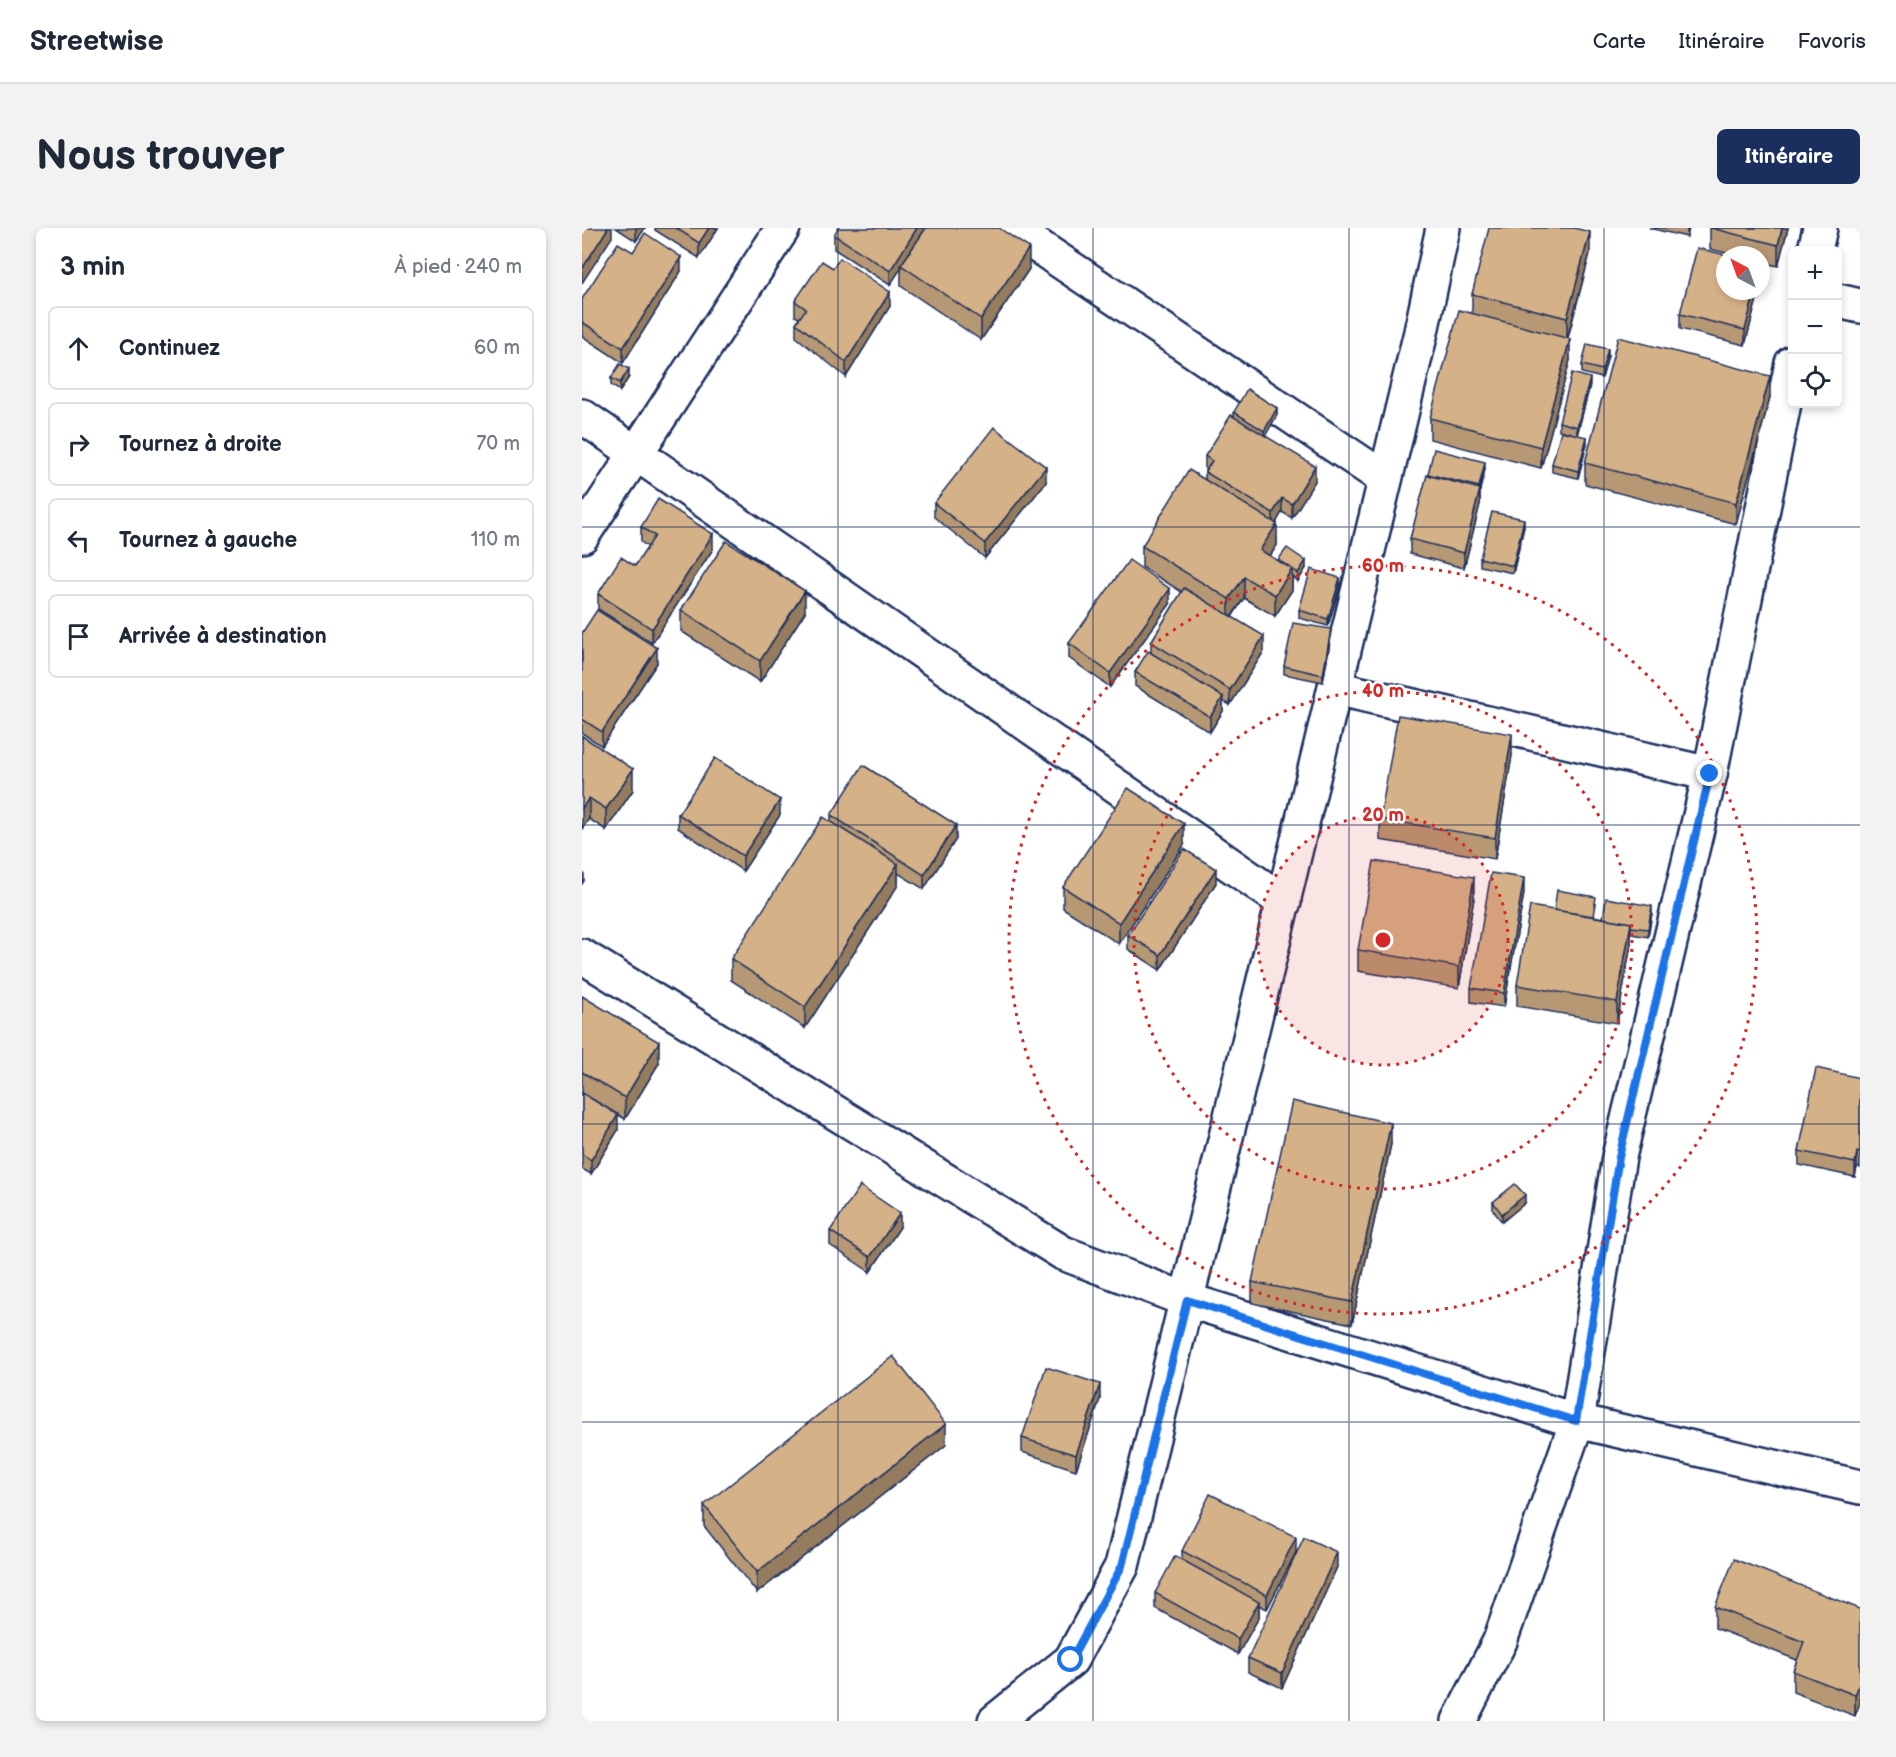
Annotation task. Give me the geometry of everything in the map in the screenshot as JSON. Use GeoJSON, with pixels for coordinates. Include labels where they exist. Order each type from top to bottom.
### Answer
{"type":"FeatureCollection","features":[{"type":"Feature","properties":{"kind":"street"},"geometry":{"type":"LineString","coordinates":[[582,536],[783,228]]}},
{"type":"Feature","properties":{"kind":"street"},"geometry":{"type":"LineString","coordinates":[[1011,228],[1385,479]]}},
{"type":"Feature","properties":{"kind":"street"},"geometry":{"type":"LineString","coordinates":[[995,1721],[1071,1660],[1122,1566],[1284,902],[1443,228]]}},
{"type":"Feature","properties":{"kind":"street"},"geometry":{"type":"LineString","coordinates":[[1816,246],[1820,228]]}},
{"type":"Feature","properties":{"kind":"street"},"geometry":{"type":"LineString","coordinates":[[1842,302],[1860,306]]}},
{"type":"Feature","properties":{"kind":"street"},"geometry":{"type":"LineString","coordinates":[[1459,1721],[1500,1641],[1576,1421],[1619,1157],[1710,774],[1788,383]]}},
{"type":"Feature","properties":{"kind":"street"},"geometry":{"type":"LineString","coordinates":[[582,416],[1284,902]]}},
{"type":"Feature","properties":{"kind":"street"},"geometry":{"type":"LineString","coordinates":[[1335,688],[1710,774]]}},
{"type":"Feature","properties":{"kind":"street"},"geometry":{"type":"LineString","coordinates":[[582,956],[1063,1253],[1187,1300],[1576,1421],[1860,1487]]}},
{"type":"Feature","properties":{"kind":"building"},"geometry":{"type":"Polygon","coordinates":[[[582,228],[608,228],[582,269],[582,228]]]}},
{"type":"Feature","properties":{"kind":"building"},"geometry":{"type":"Polygon","coordinates":[[[676,228],[709,228],[699,243],[676,228]]]}},
{"type":"Feature","properties":{"kind":"building"},"geometry":{"type":"Polygon","coordinates":[[[838,228],[917,228],[890,271],[834,235],[838,228]]]}},
{"type":"Feature","properties":{"kind":"building"},"geometry":{"type":"Polygon","coordinates":[[[926,228],[999,228],[1029,248],[981,319],[901,265],[926,228]]]}},
{"type":"Feature","properties":{"kind":"building"},"geometry":{"type":"Polygon","coordinates":[[[1489,228],[1574,228],[1590,232],[1567,318],[1472,294],[1489,228]]]}},
{"type":"Feature","properties":{"kind":"building"},"geometry":{"type":"Polygon","coordinates":[[[1711,228],[1782,228],[1778,245],[1711,228]]]}},
{"type":"Feature","properties":{"kind":"building"},"geometry":{"type":"Polygon","coordinates":[[[645,233],[681,257],[623,348],[582,322],[582,299],[618,243],[633,252],[645,233]]]}},
{"type":"Feature","properties":{"kind":"building"},"geometry":{"type":"Polygon","coordinates":[[[1697,248],[1716,253],[1716,300],[1753,300],[1745,330],[1680,314],[1697,248]]]}},
{"type":"Feature","properties":{"kind":"building"},"geometry":{"type":"Polygon","coordinates":[[[840,258],[890,292],[846,362],[796,323],[806,309],[795,301],[822,261],[833,268],[840,258]]]}},
{"type":"Feature","properties":{"kind":"building"},"geometry":{"type":"Polygon","coordinates":[[[1459,310],[1570,339],[1541,447],[1430,418],[1459,310]]]}},
{"type":"Feature","properties":{"kind":"building"},"geometry":{"type":"Polygon","coordinates":[[[1618,337],[1770,376],[1736,503],[1585,463],[1618,337]]]}},
{"type":"Feature","properties":{"kind":"building"},"geometry":{"type":"Polygon","coordinates":[[[1587,344],[1608,349],[1602,370],[1582,365],[1587,344]]]}},
{"type":"Feature","properties":{"kind":"building"},"geometry":{"type":"Polygon","coordinates":[[[620,364],[629,369],[620,383],[611,378],[620,364]]]}},
{"type":"Feature","properties":{"kind":"building"},"geometry":{"type":"Polygon","coordinates":[[[1572,373],[1590,378],[1577,427],[1559,422],[1572,373]]]}},
{"type":"Feature","properties":{"kind":"building"},"geometry":{"type":"Polygon","coordinates":[[[1247,389],[1277,408],[1264,431],[1234,412],[1247,389]]]}},
{"type":"Feature","properties":{"kind":"building"},"geometry":{"type":"Polygon","coordinates":[[[1231,415],[1315,466],[1292,504],[1282,498],[1273,513],[1205,472],[1212,461],[1205,456],[1231,415]]]}},
{"type":"Feature","properties":{"kind":"building"},"geometry":{"type":"Polygon","coordinates":[[[994,427],[1046,467],[985,543],[934,503],[994,427]]]}},
{"type":"Feature","properties":{"kind":"building"},"geometry":{"type":"Polygon","coordinates":[[[1561,431],[1587,437],[1578,471],[1552,464],[1561,431]]]}},
{"type":"Feature","properties":{"kind":"building"},"geometry":{"type":"Polygon","coordinates":[[[1434,449],[1485,462],[1479,487],[1428,474],[1434,449]]]}},
{"type":"Feature","properties":{"kind":"building"},"geometry":{"type":"Polygon","coordinates":[[[1189,470],[1277,524],[1260,550],[1292,569],[1275,595],[1244,577],[1229,599],[1142,546],[1189,470]]]}},
{"type":"Feature","properties":{"kind":"building"},"geometry":{"type":"Polygon","coordinates":[[[1427,475],[1480,489],[1464,553],[1410,539],[1427,475]]]}},
{"type":"Feature","properties":{"kind":"building"},"geometry":{"type":"Polygon","coordinates":[[[658,499],[713,534],[652,629],[598,594],[621,557],[635,566],[655,536],[641,527],[658,499]]]}},
{"type":"Feature","properties":{"kind":"building"},"geometry":{"type":"Polygon","coordinates":[[[1492,512],[1524,519],[1513,566],[1480,558],[1492,512]]]}},
{"type":"Feature","properties":{"kind":"building"},"geometry":{"type":"Polygon","coordinates":[[[726,541],[805,591],[760,661],[681,610],[726,541]]]}},
{"type":"Feature","properties":{"kind":"building"},"geometry":{"type":"Polygon","coordinates":[[[1287,548],[1306,561],[1298,573],[1278,560],[1287,548]]]}},
{"type":"Feature","properties":{"kind":"building"},"geometry":{"type":"Polygon","coordinates":[[[1129,560],[1170,589],[1110,673],[1069,643],[1129,560]]]}},
{"type":"Feature","properties":{"kind":"building"},"geometry":{"type":"Polygon","coordinates":[[[1311,569],[1340,578],[1328,619],[1299,610],[1311,569]]]}},
{"type":"Feature","properties":{"kind":"building"},"geometry":{"type":"Polygon","coordinates":[[[1184,588],[1264,636],[1230,690],[1151,642],[1184,588]]]}},
{"type":"Feature","properties":{"kind":"building"},"geometry":{"type":"Polygon","coordinates":[[[597,610],[657,648],[602,732],[582,719],[582,633],[597,610]]]}},
{"type":"Feature","properties":{"kind":"building"},"geometry":{"type":"Polygon","coordinates":[[[1293,623],[1331,629],[1323,675],[1284,666],[1293,623]]]}},
{"type":"Feature","properties":{"kind":"building"},"geometry":{"type":"Polygon","coordinates":[[[1148,651],[1223,697],[1210,717],[1135,672],[1148,651]]]}},
{"type":"Feature","properties":{"kind":"building"},"geometry":{"type":"Polygon","coordinates":[[[1398,715],[1512,734],[1495,838],[1380,819],[1398,715]]]}},
{"type":"Feature","properties":{"kind":"building"},"geometry":{"type":"Polygon","coordinates":[[[582,736],[633,769],[606,809],[589,798],[582,808],[582,736]]]}},
{"type":"Feature","properties":{"kind":"building"},"geometry":{"type":"Polygon","coordinates":[[[715,758],[780,800],[743,856],[678,814],[715,758]]]}},
{"type":"Feature","properties":{"kind":"building"},"geometry":{"type":"Polygon","coordinates":[[[863,765],[956,825],[924,875],[831,815],[863,765]]]}},
{"type":"Feature","properties":{"kind":"building"},"geometry":{"type":"Polygon","coordinates":[[[1128,788],[1184,824],[1119,923],[1063,887],[1128,788]]]}},
{"type":"Feature","properties":{"kind":"building"},"geometry":{"type":"Polygon","coordinates":[[[823,817],[898,864],[805,1007],[731,959],[823,817]]]}},
{"type":"Feature","properties":{"kind":"building"},"geometry":{"type":"Polygon","coordinates":[[[1184,849],[1216,869],[1160,955],[1128,935],[1184,849]]]}},
{"type":"Feature","properties":{"kind":"building"},"geometry":{"type":"Polygon","coordinates":[[[1374,861],[1474,877],[1459,967],[1358,950],[1374,861]]]}},
{"type":"Feature","properties":{"kind":"building"},"geometry":{"type":"Polygon","coordinates":[[[1491,873],[1524,878],[1504,993],[1471,988],[1491,873]]]}},
{"type":"Feature","properties":{"kind":"building"},"geometry":{"type":"Polygon","coordinates":[[[1557,890],[1596,897],[1593,916],[1554,910],[1557,890]]]}},
{"type":"Feature","properties":{"kind":"building"},"geometry":{"type":"Polygon","coordinates":[[[1606,898],[1652,906],[1648,929],[1631,927],[1631,923],[1603,918],[1606,898]]]}},
{"type":"Feature","properties":{"kind":"building"},"geometry":{"type":"Polygon","coordinates":[[[1530,906],[1631,923],[1617,1002],[1517,985],[1530,906]]]}},
{"type":"Feature","properties":{"kind":"building"},"geometry":{"type":"Polygon","coordinates":[[[582,996],[659,1042],[625,1098],[582,1072],[582,996]]]}},
{"type":"Feature","properties":{"kind":"building"},"geometry":{"type":"Polygon","coordinates":[[[1816,1068],[1860,1078],[1860,1153],[1857,1152],[1855,1163],[1799,1151],[1816,1068]]]}},
{"type":"Feature","properties":{"kind":"building"},"geometry":{"type":"Polygon","coordinates":[[[582,1093],[618,1115],[591,1160],[582,1154],[582,1093]]]}},
{"type":"Feature","properties":{"kind":"building"},"geometry":{"type":"Polygon","coordinates":[[[1292,1101],[1391,1123],[1352,1302],[1252,1282],[1292,1101]]]}},
{"type":"Feature","properties":{"kind":"building"},"geometry":{"type":"Polygon","coordinates":[[[1515,1184],[1525,1195],[1502,1214],[1493,1202],[1515,1184]]]}},
{"type":"Feature","properties":{"kind":"building"},"geometry":{"type":"Polygon","coordinates":[[[860,1186],[900,1213],[870,1257],[830,1231],[860,1186]]]}},
{"type":"Feature","properties":{"kind":"building"},"geometry":{"type":"Polygon","coordinates":[[[893,1356],[946,1424],[757,1572],[704,1505],[893,1356]]]}},
{"type":"Feature","properties":{"kind":"building"},"geometry":{"type":"Polygon","coordinates":[[[1046,1367],[1100,1384],[1076,1455],[1022,1438],[1046,1367]]]}},
{"type":"Feature","properties":{"kind":"building"},"geometry":{"type":"Polygon","coordinates":[[[1210,1494],[1296,1537],[1267,1595],[1182,1551],[1210,1494]]]}},
{"type":"Feature","properties":{"kind":"building"},"geometry":{"type":"Polygon","coordinates":[[[1304,1537],[1337,1552],[1282,1673],[1248,1658],[1304,1537]]]}},
{"type":"Feature","properties":{"kind":"building"},"geometry":{"type":"Polygon","coordinates":[[[1175,1556],[1259,1602],[1238,1639],[1155,1593],[1175,1556]]]}},
{"type":"Feature","properties":{"kind":"building"},"geometry":{"type":"Polygon","coordinates":[[[1734,1559],[1860,1609],[1860,1682],[1855,1695],[1793,1671],[1804,1642],[1715,1607],[1734,1559]]]}},
{"type":"Feature","properties":{"kind":"route"},"geometry":{"type":"LineString","coordinates":[[1071,1660],[1122,1566],[1187,1300],[1576,1421],[1619,1157],[1710,774]]}}]}
